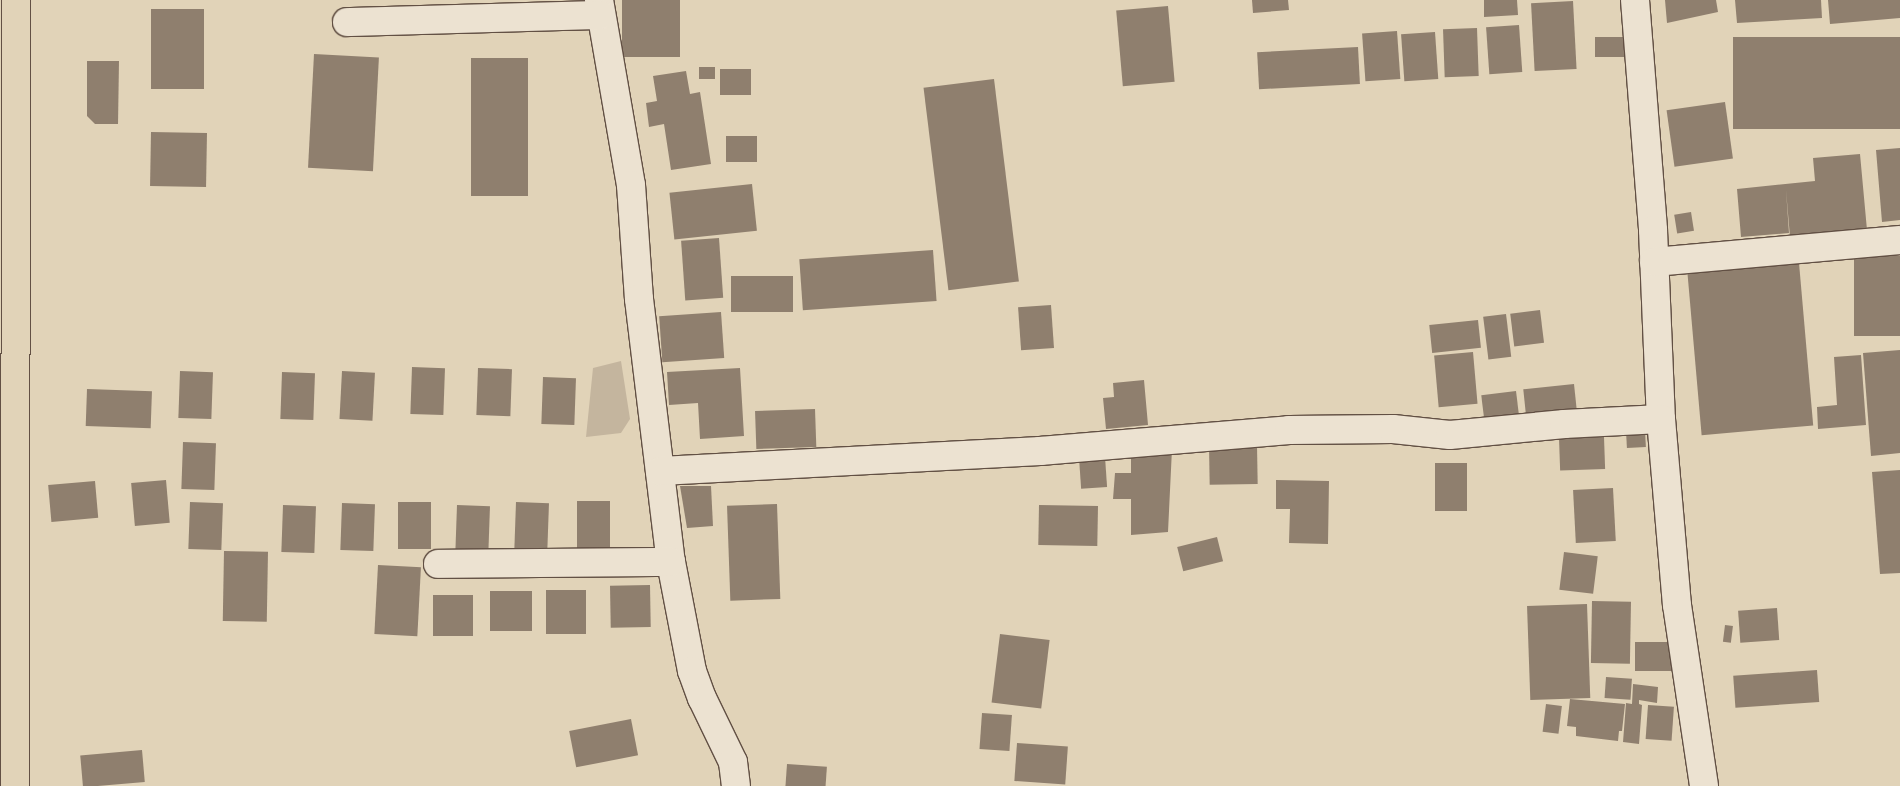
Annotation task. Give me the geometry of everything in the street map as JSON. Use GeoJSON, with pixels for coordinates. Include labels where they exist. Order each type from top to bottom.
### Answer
{"type":"FeatureCollection","features":[{"type":"Feature","properties":{"kind":"main road"},"geometry":{"type":"LineString","coordinates":[[14,786],[16,0]]}},
{"type":"Feature","properties":{"kind":"street"},"geometry":{"type":"LineString","coordinates":[[1635,0],[1654,262],[1661,419],[1676,605],[1704,786]]}},
{"type":"Feature","properties":{"kind":"street"},"geometry":{"type":"LineString","coordinates":[[347,22],[600,7],[630,184],[639,299],[671,562],[692,671],[702,698],[733,762],[736,786]]}},
{"type":"Feature","properties":{"kind":"street"},"geometry":{"type":"LineString","coordinates":[[1654,262],[1900,240]]}},
{"type":"Feature","properties":{"kind":"street"},"geometry":{"type":"LineString","coordinates":[[660,471],[1040,451],[1289,430],[1393,429],[1450,435],[1564,424],[1661,419]]}},
{"type":"Feature","properties":{"kind":"street"},"geometry":{"type":"LineString","coordinates":[[438,564],[671,562]]}},
{"type":"Feature","properties":{"kind":"shaded area"},"geometry":{"type":"Polygon","coordinates":[[[621,361],[630,419],[621,433],[586,437],[593,368],[621,361]]]}},
{"type":"Feature","properties":{"kind":"building"},"geometry":{"type":"Polygon","coordinates":[[[622,0],[680,0],[680,57],[622,57],[622,0]]]}},
{"type":"Feature","properties":{"kind":"building"},"geometry":{"type":"Polygon","coordinates":[[[1252,0],[1288,0],[1289,10],[1253,13],[1252,0]]]}},
{"type":"Feature","properties":{"kind":"building"},"geometry":{"type":"Polygon","coordinates":[[[1484,0],[1517,0],[1518,15],[1484,17],[1484,0]]]}},
{"type":"Feature","properties":{"kind":"building"},"geometry":{"type":"Polygon","coordinates":[[[1665,0],[1716,0],[1718,12],[1667,23],[1665,0]]]}},
{"type":"Feature","properties":{"kind":"building"},"geometry":{"type":"Polygon","coordinates":[[[1735,0],[1821,0],[1822,18],[1737,23],[1735,0]]]}},
{"type":"Feature","properties":{"kind":"building"},"geometry":{"type":"Polygon","coordinates":[[[1828,0],[1900,0],[1900,18],[1830,24],[1828,0]]]}},
{"type":"Feature","properties":{"kind":"building"},"geometry":{"type":"Polygon","coordinates":[[[1573,1],[1577,69],[1535,71],[1531,3],[1573,1]]]}},
{"type":"Feature","properties":{"kind":"building"},"geometry":{"type":"Polygon","coordinates":[[[1168,6],[1175,82],[1123,86],[1116,11],[1168,6]]]}},
{"type":"Feature","properties":{"kind":"building"},"geometry":{"type":"Polygon","coordinates":[[[151,9],[204,9],[204,89],[151,89],[151,9]]]}},
{"type":"Feature","properties":{"kind":"building"},"geometry":{"type":"Polygon","coordinates":[[[1519,25],[1522,72],[1489,74],[1486,27],[1519,25]]]}},
{"type":"Feature","properties":{"kind":"building"},"geometry":{"type":"Polygon","coordinates":[[[1477,28],[1479,76],[1445,77],[1443,29],[1477,28]]]}},
{"type":"Feature","properties":{"kind":"building"},"geometry":{"type":"Polygon","coordinates":[[[1397,31],[1400,79],[1365,81],[1362,33],[1397,31]]]}},
{"type":"Feature","properties":{"kind":"building"},"geometry":{"type":"Polygon","coordinates":[[[1435,32],[1438,79],[1404,81],[1401,34],[1435,32]]]}},
{"type":"Feature","properties":{"kind":"building"},"geometry":{"type":"Polygon","coordinates":[[[1595,37],[1625,37],[1625,57],[1595,57],[1595,37]]]}},
{"type":"Feature","properties":{"kind":"building"},"geometry":{"type":"Polygon","coordinates":[[[1733,37],[1900,37],[1900,129],[1733,129],[1733,37]]]}},
{"type":"Feature","properties":{"kind":"building"},"geometry":{"type":"Polygon","coordinates":[[[1358,47],[1360,84],[1259,89],[1257,52],[1358,47]]]}},
{"type":"Feature","properties":{"kind":"building"},"geometry":{"type":"Polygon","coordinates":[[[314,54],[379,57],[373,171],[308,168],[314,54]]]}},
{"type":"Feature","properties":{"kind":"building"},"geometry":{"type":"Polygon","coordinates":[[[471,58],[528,58],[528,196],[471,196],[471,58]]]}},
{"type":"Feature","properties":{"kind":"building"},"geometry":{"type":"Polygon","coordinates":[[[87,61],[119,61],[118,124],[95,124],[87,116],[87,61]]]}},
{"type":"Feature","properties":{"kind":"building"},"geometry":{"type":"Polygon","coordinates":[[[699,67],[715,67],[715,79],[699,79],[699,67]]]}},
{"type":"Feature","properties":{"kind":"building"},"geometry":{"type":"Polygon","coordinates":[[[720,69],[751,69],[751,95],[720,95],[720,69]]]}},
{"type":"Feature","properties":{"kind":"building"},"geometry":{"type":"Polygon","coordinates":[[[686,71],[690,94],[700,92],[711,164],[671,170],[664,124],[649,127],[646,103],[657,101],[653,76],[686,71]]]}},
{"type":"Feature","properties":{"kind":"building"},"geometry":{"type":"Polygon","coordinates":[[[994,79],[1019,281],[948,290],[924,88],[994,79]]]}},
{"type":"Feature","properties":{"kind":"building"},"geometry":{"type":"Polygon","coordinates":[[[1725,102],[1733,158],[1675,167],[1667,110],[1725,102]]]}},
{"type":"Feature","properties":{"kind":"building"},"geometry":{"type":"Polygon","coordinates":[[[151,132],[207,133],[206,187],[150,186],[151,132]]]}},
{"type":"Feature","properties":{"kind":"building"},"geometry":{"type":"Polygon","coordinates":[[[726,136],[757,136],[757,162],[726,162],[726,136]]]}},
{"type":"Feature","properties":{"kind":"building"},"geometry":{"type":"Polygon","coordinates":[[[1900,148],[1900,220],[1882,222],[1876,150],[1900,148]]]}},
{"type":"Feature","properties":{"kind":"building"},"geometry":{"type":"Polygon","coordinates":[[[1860,154],[1867,230],[1790,237],[1786,190],[1789,233],[1741,237],[1737,189],[1815,181],[1813,158],[1860,154]]]}},
{"type":"Feature","properties":{"kind":"building"},"geometry":{"type":"Polygon","coordinates":[[[752,184],[757,231],[674,239],[669,193],[752,184]]]}},
{"type":"Feature","properties":{"kind":"building"},"geometry":{"type":"Polygon","coordinates":[[[1691,212],[1694,231],[1677,233],[1674,215],[1691,212]]]}},
{"type":"Feature","properties":{"kind":"building"},"geometry":{"type":"Polygon","coordinates":[[[719,238],[723,298],[685,301],[681,241],[719,238]]]}},
{"type":"Feature","properties":{"kind":"building"},"geometry":{"type":"Polygon","coordinates":[[[933,250],[937,301],[803,310],[799,259],[933,250]]]}},
{"type":"Feature","properties":{"kind":"building"},"geometry":{"type":"Polygon","coordinates":[[[1854,256],[1900,256],[1900,336],[1854,336],[1854,256]]]}},
{"type":"Feature","properties":{"kind":"building"},"geometry":{"type":"Polygon","coordinates":[[[1799,263],[1813,425],[1702,435],[1687,273],[1799,263]]]}},
{"type":"Feature","properties":{"kind":"building"},"geometry":{"type":"Polygon","coordinates":[[[731,276],[793,276],[793,312],[731,312],[731,276]]]}},
{"type":"Feature","properties":{"kind":"building"},"geometry":{"type":"Polygon","coordinates":[[[1051,305],[1054,348],[1021,350],[1018,307],[1051,305]]]}},
{"type":"Feature","properties":{"kind":"building"},"geometry":{"type":"Polygon","coordinates":[[[1540,310],[1544,343],[1514,346],[1510,314],[1540,310]]]}},
{"type":"Feature","properties":{"kind":"building"},"geometry":{"type":"Polygon","coordinates":[[[721,312],[724,358],[662,362],[659,316],[721,312]]]}},
{"type":"Feature","properties":{"kind":"building"},"geometry":{"type":"Polygon","coordinates":[[[1506,314],[1511,357],[1488,359],[1483,317],[1506,314]]]}},
{"type":"Feature","properties":{"kind":"building"},"geometry":{"type":"Polygon","coordinates":[[[1478,320],[1481,348],[1432,353],[1429,325],[1478,320]]]}},
{"type":"Feature","properties":{"kind":"building"},"geometry":{"type":"Polygon","coordinates":[[[1900,350],[1900,453],[1871,456],[1863,353],[1900,350]]]}},
{"type":"Feature","properties":{"kind":"building"},"geometry":{"type":"Polygon","coordinates":[[[1473,352],[1478,404],[1439,407],[1434,355],[1473,352]]]}},
{"type":"Feature","properties":{"kind":"building"},"geometry":{"type":"Polygon","coordinates":[[[1861,355],[1866,425],[1818,429],[1817,407],[1837,405],[1834,357],[1861,355]]]}},
{"type":"Feature","properties":{"kind":"building"},"geometry":{"type":"Polygon","coordinates":[[[412,367],[445,368],[443,415],[410,414],[412,367]]]}},
{"type":"Feature","properties":{"kind":"building"},"geometry":{"type":"Polygon","coordinates":[[[478,368],[512,369],[510,416],[476,415],[478,368]]]}},
{"type":"Feature","properties":{"kind":"building"},"geometry":{"type":"Polygon","coordinates":[[[740,368],[744,436],[700,439],[698,403],[669,405],[667,372],[740,368]]]}},
{"type":"Feature","properties":{"kind":"building"},"geometry":{"type":"Polygon","coordinates":[[[180,371],[213,372],[211,419],[178,418],[180,371]]]}},
{"type":"Feature","properties":{"kind":"building"},"geometry":{"type":"Polygon","coordinates":[[[342,371],[375,373],[372,421],[339,419],[342,371]]]}},
{"type":"Feature","properties":{"kind":"building"},"geometry":{"type":"Polygon","coordinates":[[[282,372],[315,373],[313,420],[280,419],[282,372]]]}},
{"type":"Feature","properties":{"kind":"building"},"geometry":{"type":"Polygon","coordinates":[[[543,377],[576,378],[574,425],[541,424],[543,377]]]}},
{"type":"Feature","properties":{"kind":"building"},"geometry":{"type":"Polygon","coordinates":[[[1144,380],[1148,425],[1106,429],[1103,398],[1114,397],[1113,383],[1144,380]]]}},
{"type":"Feature","properties":{"kind":"building"},"geometry":{"type":"Polygon","coordinates":[[[1574,384],[1577,411],[1526,416],[1523,389],[1574,384]]]}},
{"type":"Feature","properties":{"kind":"building"},"geometry":{"type":"Polygon","coordinates":[[[87,389],[152,391],[151,428],[86,426],[87,389]]]}},
{"type":"Feature","properties":{"kind":"building"},"geometry":{"type":"Polygon","coordinates":[[[1516,391],[1519,416],[1484,420],[1481,395],[1516,391]]]}},
{"type":"Feature","properties":{"kind":"building"},"geometry":{"type":"Polygon","coordinates":[[[815,409],[816,447],[756,449],[755,411],[815,409]]]}},
{"type":"Feature","properties":{"kind":"building"},"geometry":{"type":"Polygon","coordinates":[[[1645,430],[1646,447],[1627,448],[1626,431],[1645,430]]]}},
{"type":"Feature","properties":{"kind":"building"},"geometry":{"type":"Polygon","coordinates":[[[1604,437],[1605,469],[1560,471],[1559,439],[1604,437]]]}},
{"type":"Feature","properties":{"kind":"building"},"geometry":{"type":"Polygon","coordinates":[[[183,442],[216,443],[214,490],[181,489],[183,442]]]}},
{"type":"Feature","properties":{"kind":"building"},"geometry":{"type":"Polygon","coordinates":[[[1257,445],[1258,484],[1210,485],[1209,446],[1257,445]]]}},
{"type":"Feature","properties":{"kind":"building"},"geometry":{"type":"Polygon","coordinates":[[[1172,449],[1168,532],[1131,535],[1131,499],[1113,499],[1115,473],[1131,473],[1131,453],[1172,449]]]}},
{"type":"Feature","properties":{"kind":"building"},"geometry":{"type":"Polygon","coordinates":[[[1105,457],[1107,487],[1081,489],[1079,459],[1105,457]]]}},
{"type":"Feature","properties":{"kind":"building"},"geometry":{"type":"Polygon","coordinates":[[[1435,463],[1467,463],[1467,511],[1435,511],[1435,463]]]}},
{"type":"Feature","properties":{"kind":"building"},"geometry":{"type":"Polygon","coordinates":[[[1900,470],[1900,573],[1880,574],[1872,472],[1900,470]]]}},
{"type":"Feature","properties":{"kind":"building"},"geometry":{"type":"Polygon","coordinates":[[[166,480],[170,523],[135,526],[131,483],[166,480]]]}},
{"type":"Feature","properties":{"kind":"building"},"geometry":{"type":"Polygon","coordinates":[[[1276,480],[1329,481],[1328,544],[1289,543],[1290,509],[1276,509],[1276,480]]]}},
{"type":"Feature","properties":{"kind":"building"},"geometry":{"type":"Polygon","coordinates":[[[95,481],[98,518],[51,522],[48,485],[95,481]]]}},
{"type":"Feature","properties":{"kind":"building"},"geometry":{"type":"Polygon","coordinates":[[[680,486],[711,486],[713,526],[687,528],[680,486]]]}},
{"type":"Feature","properties":{"kind":"building"},"geometry":{"type":"Polygon","coordinates":[[[1613,488],[1616,541],[1576,543],[1573,490],[1613,488]]]}},
{"type":"Feature","properties":{"kind":"building"},"geometry":{"type":"Polygon","coordinates":[[[577,501],[610,501],[610,548],[577,548],[577,501]]]}},
{"type":"Feature","properties":{"kind":"building"},"geometry":{"type":"Polygon","coordinates":[[[190,502],[223,503],[221,550],[188,549],[190,502]]]}},
{"type":"Feature","properties":{"kind":"building"},"geometry":{"type":"Polygon","coordinates":[[[398,502],[431,502],[431,549],[398,549],[398,502]]]}},
{"type":"Feature","properties":{"kind":"building"},"geometry":{"type":"Polygon","coordinates":[[[516,502],[549,503],[547,550],[514,549],[516,502]]]}},
{"type":"Feature","properties":{"kind":"building"},"geometry":{"type":"Polygon","coordinates":[[[342,503],[375,504],[373,551],[340,550],[342,503]]]}},
{"type":"Feature","properties":{"kind":"building"},"geometry":{"type":"Polygon","coordinates":[[[777,504],[780,599],[730,601],[727,506],[777,504]]]}},
{"type":"Feature","properties":{"kind":"building"},"geometry":{"type":"Polygon","coordinates":[[[283,505],[316,506],[314,553],[281,552],[283,505]]]}},
{"type":"Feature","properties":{"kind":"building"},"geometry":{"type":"Polygon","coordinates":[[[457,505],[490,506],[488,553],[455,552],[457,505]]]}},
{"type":"Feature","properties":{"kind":"building"},"geometry":{"type":"Polygon","coordinates":[[[1039,505],[1098,506],[1097,546],[1038,545],[1039,505]]]}},
{"type":"Feature","properties":{"kind":"building"},"geometry":{"type":"Polygon","coordinates":[[[1217,537],[1223,561],[1183,571],[1177,547],[1217,537]]]}},
{"type":"Feature","properties":{"kind":"building"},"geometry":{"type":"Polygon","coordinates":[[[224,551],[268,552],[267,622],[223,621],[224,551]]]}},
{"type":"Feature","properties":{"kind":"building"},"geometry":{"type":"Polygon","coordinates":[[[1564,552],[1598,556],[1593,594],[1559,590],[1564,552]]]}},
{"type":"Feature","properties":{"kind":"building"},"geometry":{"type":"Polygon","coordinates":[[[378,565],[421,567],[417,636],[374,634],[378,565]]]}},
{"type":"Feature","properties":{"kind":"building"},"geometry":{"type":"Polygon","coordinates":[[[650,585],[651,627],[611,628],[610,586],[650,585]]]}},
{"type":"Feature","properties":{"kind":"building"},"geometry":{"type":"Polygon","coordinates":[[[546,590],[586,590],[586,634],[546,634],[546,590]]]}},
{"type":"Feature","properties":{"kind":"building"},"geometry":{"type":"Polygon","coordinates":[[[490,591],[532,591],[532,631],[490,631],[490,591]]]}},
{"type":"Feature","properties":{"kind":"building"},"geometry":{"type":"Polygon","coordinates":[[[433,595],[473,595],[473,636],[433,636],[433,595]]]}},
{"type":"Feature","properties":{"kind":"building"},"geometry":{"type":"Polygon","coordinates":[[[1592,601],[1631,602],[1630,664],[1591,663],[1592,601]]]}},
{"type":"Feature","properties":{"kind":"building"},"geometry":{"type":"Polygon","coordinates":[[[1587,604],[1590,698],[1530,700],[1527,606],[1587,604]]]}},
{"type":"Feature","properties":{"kind":"building"},"geometry":{"type":"Polygon","coordinates":[[[1777,608],[1779,640],[1740,643],[1738,611],[1777,608]]]}},
{"type":"Feature","properties":{"kind":"building"},"geometry":{"type":"Polygon","coordinates":[[[1725,625],[1733,626],[1731,643],[1723,642],[1725,625]]]}},
{"type":"Feature","properties":{"kind":"building"},"geometry":{"type":"Polygon","coordinates":[[[1000,634],[1050,640],[1041,709],[992,702],[1000,634]]]}},
{"type":"Feature","properties":{"kind":"building"},"geometry":{"type":"Polygon","coordinates":[[[1635,642],[1674,642],[1674,671],[1635,671],[1635,642]]]}},
{"type":"Feature","properties":{"kind":"building"},"geometry":{"type":"Polygon","coordinates":[[[1817,670],[1819,702],[1735,708],[1733,676],[1817,670]]]}},
{"type":"Feature","properties":{"kind":"building"},"geometry":{"type":"Polygon","coordinates":[[[1606,677],[1632,679],[1630,700],[1605,698],[1606,677]]]}},
{"type":"Feature","properties":{"kind":"building"},"geometry":{"type":"Polygon","coordinates":[[[1633,684],[1658,687],[1657,703],[1639,700],[1639,704],[1642,705],[1639,744],[1623,742],[1626,703],[1632,704],[1633,684]]]}},
{"type":"Feature","properties":{"kind":"building"},"geometry":{"type":"Polygon","coordinates":[[[1570,699],[1625,704],[1622,731],[1619,731],[1618,741],[1576,736],[1576,727],[1567,726],[1570,699]]]}},
{"type":"Feature","properties":{"kind":"building"},"geometry":{"type":"Polygon","coordinates":[[[1546,704],[1562,706],[1558,734],[1543,732],[1546,704]]]}},
{"type":"Feature","properties":{"kind":"building"},"geometry":{"type":"Polygon","coordinates":[[[1648,705],[1674,707],[1672,741],[1646,739],[1648,705]]]}},
{"type":"Feature","properties":{"kind":"building"},"geometry":{"type":"Polygon","coordinates":[[[982,713],[1012,715],[1009,751],[979,749],[982,713]]]}},
{"type":"Feature","properties":{"kind":"building"},"geometry":{"type":"Polygon","coordinates":[[[631,719],[638,755],[576,767],[569,731],[631,719]]]}},
{"type":"Feature","properties":{"kind":"building"},"geometry":{"type":"Polygon","coordinates":[[[1017,743],[1068,747],[1065,784],[1014,781],[1017,743]]]}},
{"type":"Feature","properties":{"kind":"building"},"geometry":{"type":"Polygon","coordinates":[[[142,750],[145,782],[83,786],[80,755],[142,750]]]}},
{"type":"Feature","properties":{"kind":"building"},"geometry":{"type":"Polygon","coordinates":[[[787,764],[827,767],[826,786],[785,786],[787,764]]]}}]}
